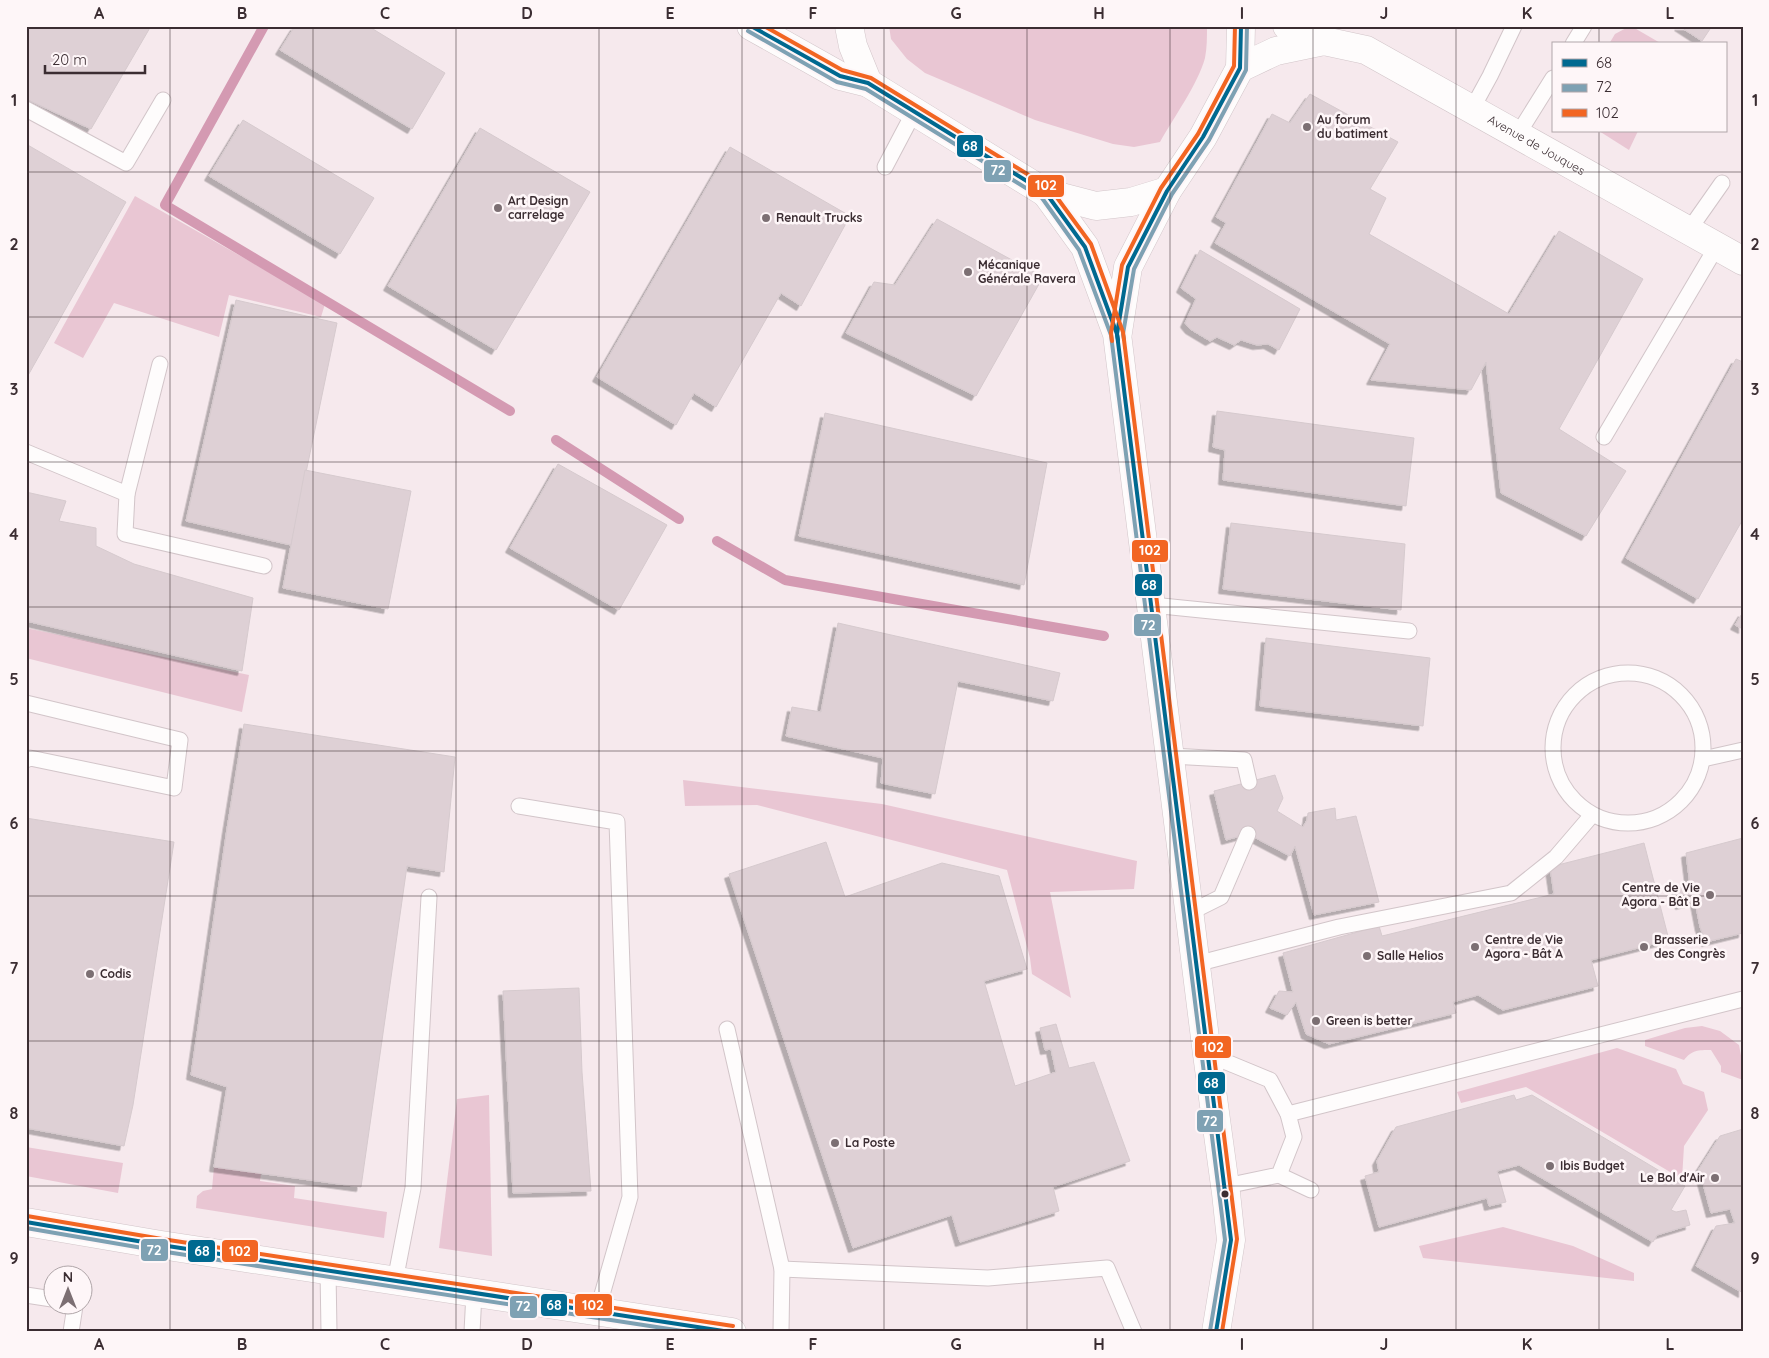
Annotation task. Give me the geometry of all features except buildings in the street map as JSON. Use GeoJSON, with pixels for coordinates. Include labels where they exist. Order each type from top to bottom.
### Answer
{"type":"FeatureCollection","features":[{"type":"Feature","properties":{"kind":"street"},"geometry":{"type":"LineString","coordinates":[[751,26],[840,76],[868,83],[1046,193],[1096,206],[1131,202],[1167,191]]}},
{"type":"Feature","properties":{"kind":"street"},"geometry":{"type":"LineString","coordinates":[[849,26],[853,46],[868,83]]}},
{"type":"Feature","properties":{"kind":"street"},"geometry":{"type":"LineString","coordinates":[[1117,334],[1128,268],[1167,191],[1203,137],[1240,68],[1241,26]]}},
{"type":"Feature","properties":{"kind":"street","name":"Avenue de Jouques"},"geometry":{"type":"LineString","coordinates":[[1287,26],[1324,41],[1366,50],[1743,261]]}},
{"type":"Feature","properties":{"kind":"street","name":"Avenue de Jouques"},"geometry":{"type":"LineString","coordinates":[[1240,68],[1276,51],[1324,41]]}},
{"type":"Feature","properties":{"kind":"street"},"geometry":{"type":"LineString","coordinates":[[1046,193],[1085,247],[1117,334],[1171,756],[1206,1054],[1226,1186],[1230,1240],[1216,1332]]}},
{"type":"Feature","properties":{"kind":"street"},"geometry":{"type":"LineString","coordinates":[[26,1222],[597,1312],[675,1328],[732,1332]]}},
{"type":"Feature","properties":{"kind":"lane"},"geometry":{"type":"LineString","coordinates":[[1472,109],[1514,26]]}},
{"type":"Feature","properties":{"kind":"lane"},"geometry":{"type":"LineString","coordinates":[[1575,42],[1584,26]]}},
{"type":"Feature","properties":{"kind":"lane"},"geometry":{"type":"LineString","coordinates":[[1518,134],[1552,80]]}},
{"type":"Feature","properties":{"kind":"lane"},"geometry":{"type":"LineString","coordinates":[[26,110],[126,163],[163,100]]}},
{"type":"Feature","properties":{"kind":"lane"},"geometry":{"type":"LineString","coordinates":[[885,167],[914,112]]}},
{"type":"Feature","properties":{"kind":"lane"},"geometry":{"type":"LineString","coordinates":[[1689,230],[1722,183]]}},
{"type":"Feature","properties":{"kind":"lane"},"geometry":{"type":"LineString","coordinates":[[1604,437],[1717,246]]}},
{"type":"Feature","properties":{"kind":"lane"},"geometry":{"type":"LineString","coordinates":[[160,364],[127,494],[125,534],[264,566]]}},
{"type":"Feature","properties":{"kind":"lane"},"geometry":{"type":"LineString","coordinates":[[26,452],[127,494]]}},
{"type":"Feature","properties":{"kind":"lane"},"geometry":{"type":"LineString","coordinates":[[1152,605],[1409,630]]}},
{"type":"Feature","properties":{"kind":"lane"},"geometry":{"type":"LineString","coordinates":[[1618,673],[1645,674],[1674,688],[1692,707],[1703,733],[1703,759],[1698,778],[1684,800],[1663,816],[1632,824],[1606,821],[1592,815],[1571,799],[1558,776],[1552,748],[1557,722],[1576,694],[1598,679],[1618,673]]}},
{"type":"Feature","properties":{"kind":"lane"},"geometry":{"type":"LineString","coordinates":[[26,703],[180,740],[174,788],[30,758],[26,760]]}},
{"type":"Feature","properties":{"kind":"lane"},"geometry":{"type":"LineString","coordinates":[[1703,759],[1743,750]]}},
{"type":"Feature","properties":{"kind":"lane"},"geometry":{"type":"LineString","coordinates":[[1171,756],[1244,760],[1249,782]]}},
{"type":"Feature","properties":{"kind":"lane"},"geometry":{"type":"LineString","coordinates":[[519,806],[617,822],[630,1197],[597,1312]]}},
{"type":"Feature","properties":{"kind":"lane"},"geometry":{"type":"LineString","coordinates":[[1196,964],[1339,927],[1511,893],[1556,857],[1592,815]]}},
{"type":"Feature","properties":{"kind":"lane"},"geometry":{"type":"LineString","coordinates":[[1189,913],[1221,897],[1248,834]]}},
{"type":"Feature","properties":{"kind":"lane"},"geometry":{"type":"LineString","coordinates":[[395,1281],[413,1188],[429,897]]}},
{"type":"Feature","properties":{"kind":"lane"},"geometry":{"type":"LineString","coordinates":[[1288,1114],[1743,999]]}},
{"type":"Feature","properties":{"kind":"lane"},"geometry":{"type":"LineString","coordinates":[[727,1029],[782,1269],[781,1332]]}},
{"type":"Feature","properties":{"kind":"lane"},"geometry":{"type":"LineString","coordinates":[[1206,1054],[1270,1080],[1288,1114],[1294,1137],[1278,1174]]}},
{"type":"Feature","properties":{"kind":"lane"},"geometry":{"type":"LineString","coordinates":[[1226,1186],[1278,1174],[1312,1190]]}},
{"type":"Feature","properties":{"kind":"lane"},"geometry":{"type":"LineString","coordinates":[[782,1269],[988,1278],[1107,1268],[1134,1332]]}},
{"type":"Feature","properties":{"kind":"lane"},"geometry":{"type":"LineString","coordinates":[[328,1271],[330,1332]]}},
{"type":"Feature","properties":{"kind":"lane"},"geometry":{"type":"LineString","coordinates":[[472,1332],[474,1293]]}},
{"type":"Feature","properties":{"kind":"lane"},"geometry":{"type":"LineString","coordinates":[[26,1295],[42,1297]]}},
{"type":"Feature","properties":{"kind":"lane"},"geometry":{"type":"LineString","coordinates":[[71,1332],[73,1316]]}},
{"type":"Feature","properties":{"kind":"shaded area"},"geometry":{"type":"Polygon","coordinates":[[[889,26],[1207,26],[1207,42],[1205,58],[1197,79],[1160,142],[1134,147],[1113,144],[1035,120],[925,73],[907,59],[891,39],[889,26]]]}},
{"type":"Feature","properties":{"kind":"shaded area"},"geometry":{"type":"Polygon","coordinates":[[[1631,26],[1659,42],[1610,42],[1615,34],[1631,26]]]}},
{"type":"Feature","properties":{"kind":"shaded area"},"geometry":{"type":"Polygon","coordinates":[[[1601,132],[1638,132],[1629,150],[1601,132]]]}},
{"type":"Feature","properties":{"kind":"shaded area"},"geometry":{"type":"Polygon","coordinates":[[[135,196],[325,304],[321,317],[229,295],[219,337],[114,303],[83,358],[54,343],[135,196]]]}},
{"type":"Feature","properties":{"kind":"shaded area"},"geometry":{"type":"Polygon","coordinates":[[[26,628],[249,675],[242,712],[26,658],[26,628]]]}},
{"type":"Feature","properties":{"kind":"shaded area"},"geometry":{"type":"Polygon","coordinates":[[[683,780],[882,804],[1137,861],[1134,889],[1050,892],[1071,998],[1032,974],[1030,958],[1007,870],[757,805],[685,806],[683,780]]]}},
{"type":"Feature","properties":{"kind":"shaded area"},"geometry":{"type":"Polygon","coordinates":[[[1702,1026],[1720,1031],[1739,1045],[1743,1066],[1743,1080],[1721,1072],[1721,1066],[1711,1050],[1696,1051],[1684,1060],[1645,1046],[1645,1040],[1685,1028],[1702,1026]]]}},
{"type":"Feature","properties":{"kind":"shaded area"},"geometry":{"type":"Polygon","coordinates":[[[1617,1048],[1676,1069],[1683,1084],[1704,1092],[1708,1110],[1684,1146],[1682,1179],[1526,1087],[1461,1103],[1457,1092],[1617,1048]]]}},
{"type":"Feature","properties":{"kind":"shaded area"},"geometry":{"type":"Polygon","coordinates":[[[489,1095],[492,1256],[439,1248],[457,1099],[489,1095]]]}},
{"type":"Feature","properties":{"kind":"shaded area"},"geometry":{"type":"Polygon","coordinates":[[[26,1147],[123,1163],[118,1193],[26,1176],[26,1147]]]}},
{"type":"Feature","properties":{"kind":"shaded area"},"geometry":{"type":"Polygon","coordinates":[[[262,1166],[260,1181],[295,1186],[294,1198],[387,1212],[384,1238],[196,1208],[197,1196],[203,1191],[212,1189],[214,1167],[262,1166]]]}},
{"type":"Feature","properties":{"kind":"shaded area"},"geometry":{"type":"Polygon","coordinates":[[[1503,1227],[1573,1246],[1634,1273],[1634,1281],[1423,1258],[1419,1246],[1503,1227]]]}},
{"type":"Feature","properties":{"kind":"waterway"},"geometry":{"type":"LineString","coordinates":[[264,26],[165,205],[510,411]]}},
{"type":"Feature","properties":{"kind":"waterway"},"geometry":{"type":"LineString","coordinates":[[556,440],[679,519]]}},
{"type":"Feature","properties":{"kind":"waterway"},"geometry":{"type":"LineString","coordinates":[[717,541],[785,580],[1104,636]]}},
{"type":"Feature","properties":{"kind":"transit line","name":"68"},"geometry":{"type":"LineString","coordinates":[[751,26],[840,76],[868,83],[1046,193],[1085,247],[1117,334],[1231,1240],[1216,1332]]}},
{"type":"Feature","properties":{"kind":"transit line","name":"102"},"geometry":{"type":"LineString","coordinates":[[764,26],[842,70],[871,78],[1050,188],[1091,244],[1123,332],[1237,1239],[1222,1332]]}},
{"type":"Feature","properties":{"kind":"transit line","name":"102"},"geometry":{"type":"LineString","coordinates":[[1112,341],[1111,333],[1122,265],[1161,188],[1198,134],[1234,66],[1235,26]]}},
{"type":"Feature","properties":{"kind":"transit line","name":"68"},"geometry":{"type":"LineString","coordinates":[[1118,340],[1117,334],[1128,267],[1167,191],[1203,137],[1240,68],[1241,26]]}},
{"type":"Feature","properties":{"kind":"transit line","name":"72"},"geometry":{"type":"LineString","coordinates":[[1124,339],[1123,334],[1134,269],[1172,194],[1209,140],[1246,70],[1247,26]]}},
{"type":"Feature","properties":{"kind":"transit line","name":"72"},"geometry":{"type":"LineString","coordinates":[[748,31],[837,82],[866,89],[1042,198],[1079,250],[1111,335],[1225,1240],[1210,1331]]}},
{"type":"Feature","properties":{"kind":"transit line","name":"102"},"geometry":{"type":"LineString","coordinates":[[27,1216],[162,1239],[733,1326]]}},
{"type":"Feature","properties":{"kind":"transit line","name":"68"},"geometry":{"type":"LineString","coordinates":[[26,1222],[161,1245],[730,1332]]}},
{"type":"Feature","properties":{"kind":"transit line","name":"72"},"geometry":{"type":"LineString","coordinates":[[26,1228],[160,1251],[689,1332]]}},
{"type":"Feature","properties":{"kind":"place","name":"Au forum du batiment"},"geometry":{"type":"Point","coordinates":[1307,127]}},
{"type":"Feature","properties":{"kind":"place","name":"Art Design carrelage"},"geometry":{"type":"Point","coordinates":[498,208]}},
{"type":"Feature","properties":{"kind":"place","name":"Renault Trucks"},"geometry":{"type":"Point","coordinates":[766,218]}},
{"type":"Feature","properties":{"kind":"place","name":"Mécanique Générale Ravera"},"geometry":{"type":"Point","coordinates":[968,272]}},
{"type":"Feature","properties":{"kind":"place","name":"Centre de Vie Agora - Bât B"},"geometry":{"type":"Point","coordinates":[1710,895]}},
{"type":"Feature","properties":{"kind":"place","name":"Centre de Vie Agora - Bât A"},"geometry":{"type":"Point","coordinates":[1475,947]}},
{"type":"Feature","properties":{"kind":"place","name":"Brasserie des Congrès"},"geometry":{"type":"Point","coordinates":[1644,947]}},
{"type":"Feature","properties":{"kind":"place","name":"Salle Helios"},"geometry":{"type":"Point","coordinates":[1367,956]}},
{"type":"Feature","properties":{"kind":"place","name":"Codis"},"geometry":{"type":"Point","coordinates":[90,974]}},
{"type":"Feature","properties":{"kind":"place","name":"Green is better"},"geometry":{"type":"Point","coordinates":[1316,1021]}},
{"type":"Feature","properties":{"kind":"place","name":"La Poste"},"geometry":{"type":"Point","coordinates":[835,1143]}},
{"type":"Feature","properties":{"kind":"place","name":"Ibis Budget"},"geometry":{"type":"Point","coordinates":[1550,1166]}},
{"type":"Feature","properties":{"kind":"place","name":"Le Bol d'Air"},"geometry":{"type":"Point","coordinates":[1715,1178]}}]}
